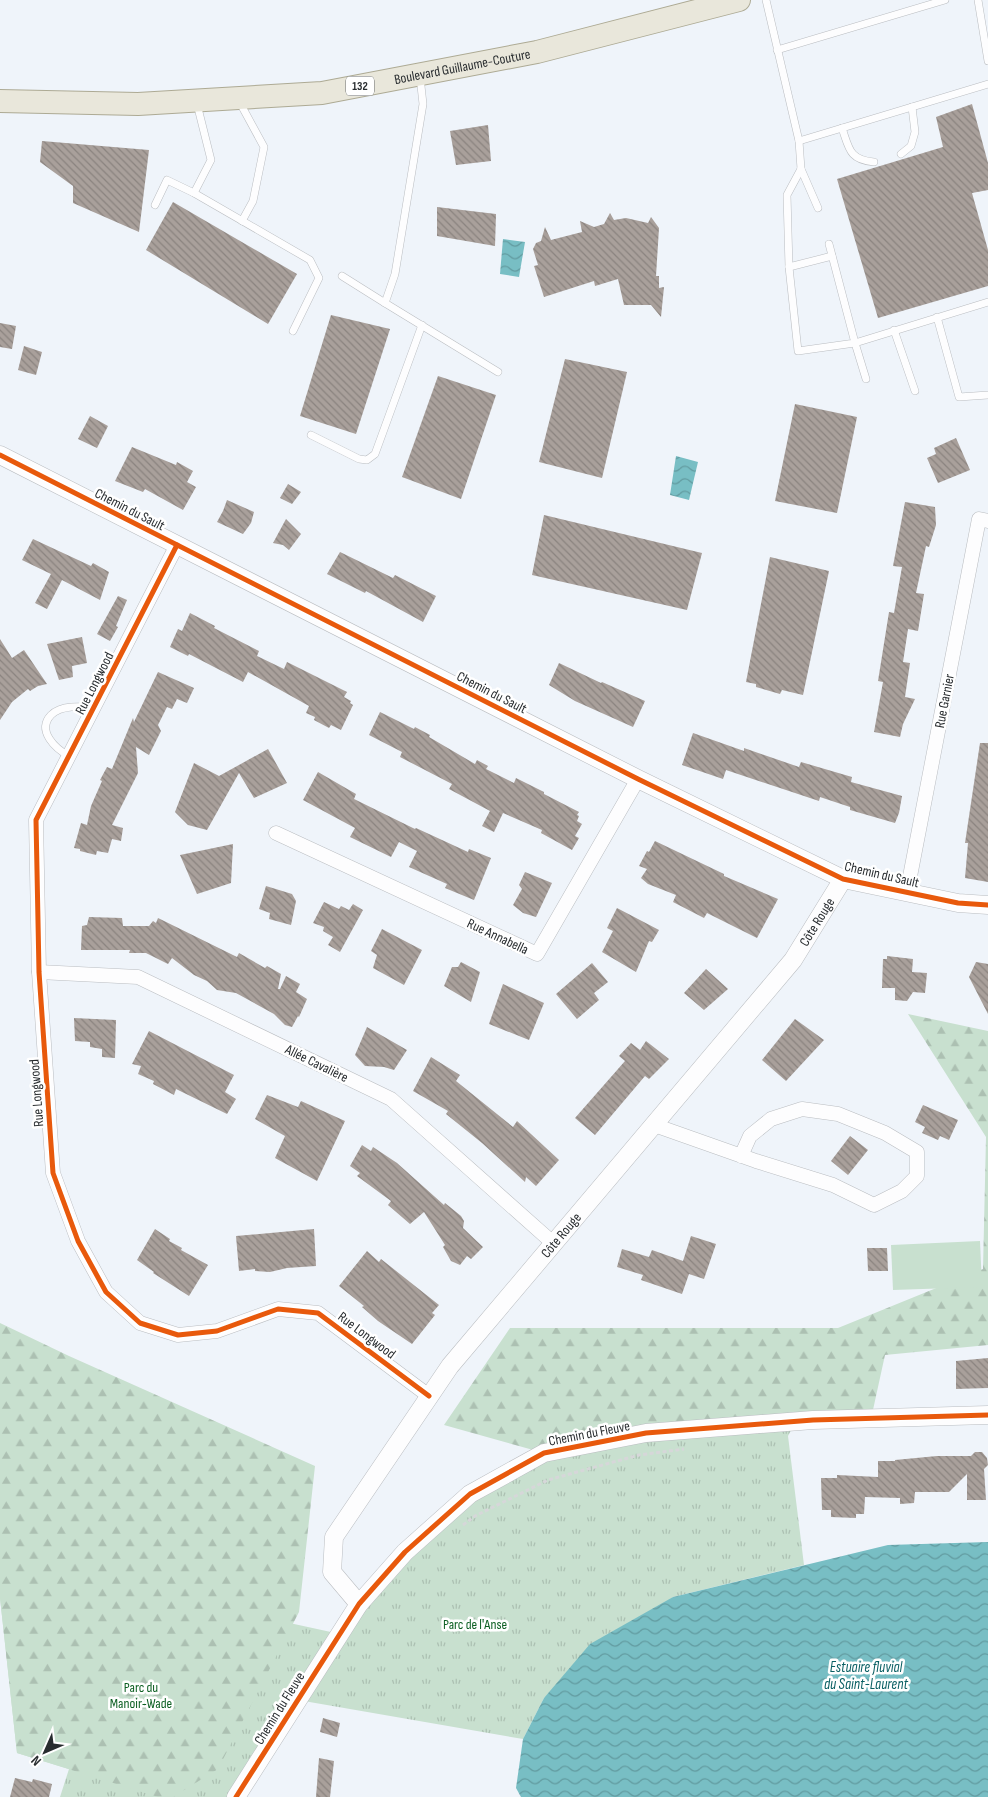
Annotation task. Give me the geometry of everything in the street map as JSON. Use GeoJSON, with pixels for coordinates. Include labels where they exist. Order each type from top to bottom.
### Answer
{"type":"FeatureCollection","features":[{"type":"Feature","properties":{"kind":"main road","name":"Boulevard Guillaume-Couture"},"geometry":{"type":"LineString","coordinates":[[0,101],[138,104],[322,94],[537,52],[739,0]]}},
{"type":"Feature","properties":{"kind":"street","name":"Chemin du Sault"},"geometry":{"type":"LineString","coordinates":[[0,456],[638,779],[843,879],[958,903],[988,905]]}},
{"type":"Feature","properties":{"kind":"street","name":"Rue Garnier"},"geometry":{"type":"LineString","coordinates":[[906,892],[979,519],[988,521]]}},
{"type":"Feature","properties":{"kind":"street","name":"Rue Longwood"},"geometry":{"type":"LineString","coordinates":[[177,545],[36,820],[38,972],[53,1173],[78,1241],[106,1292],[140,1323],[178,1335],[217,1331],[278,1309],[318,1313],[429,1396]]}},
{"type":"Feature","properties":{"kind":"street","name":"Rue Annabella"},"geometry":{"type":"LineString","coordinates":[[276,833],[537,954],[638,779]]}},
{"type":"Feature","properties":{"kind":"street","name":"Côte Rouge"},"geometry":{"type":"LineString","coordinates":[[359,1604],[332,1572],[334,1537],[450,1366],[793,960],[843,879]]}},
{"type":"Feature","properties":{"kind":"street","name":"Allée Cavalière"},"geometry":{"type":"LineString","coordinates":[[38,972],[138,977],[391,1099],[553,1243]]}},
{"type":"Feature","properties":{"kind":"street"},"geometry":{"type":"LineString","coordinates":[[654,1124],[741,1156],[833,1185],[874,1205],[902,1192],[917,1176],[917,1152],[893,1138],[838,1114],[802,1109],[771,1119],[750,1136],[741,1156]]}},
{"type":"Feature","properties":{"kind":"street","name":"Chemin du Fleuve"},"geometry":{"type":"LineString","coordinates":[[236,1797],[359,1604],[405,1552],[470,1494],[544,1453],[646,1433],[813,1420],[988,1415]]}},
{"type":"Feature","properties":{"kind":"lane"},"geometry":{"type":"LineString","coordinates":[[766,0],[799,141],[801,169],[818,208]]}},
{"type":"Feature","properties":{"kind":"lane"},"geometry":{"type":"LineString","coordinates":[[777,50],[945,0]]}},
{"type":"Feature","properties":{"kind":"lane"},"geometry":{"type":"LineString","coordinates":[[978,0],[988,61]]}},
{"type":"Feature","properties":{"kind":"lane"},"geometry":{"type":"LineString","coordinates":[[385,303],[395,274],[423,104],[420,74]]}},
{"type":"Feature","properties":{"kind":"lane"},"geometry":{"type":"LineString","coordinates":[[799,141],[988,84]]}},
{"type":"Feature","properties":{"kind":"lane"},"geometry":{"type":"LineString","coordinates":[[238,98],[264,147],[253,201],[242,220]]}},
{"type":"Feature","properties":{"kind":"lane"},"geometry":{"type":"LineString","coordinates":[[194,193],[211,160],[197,101]]}},
{"type":"Feature","properties":{"kind":"lane"},"geometry":{"type":"LineString","coordinates":[[901,154],[911,146],[915,132],[912,107]]}},
{"type":"Feature","properties":{"kind":"lane"},"geometry":{"type":"LineString","coordinates":[[842,128],[851,154],[862,161],[874,162]]}},
{"type":"Feature","properties":{"kind":"lane"},"geometry":{"type":"LineString","coordinates":[[801,169],[787,195],[789,267],[798,351],[854,343],[988,302]]}},
{"type":"Feature","properties":{"kind":"lane"},"geometry":{"type":"LineString","coordinates":[[155,205],[167,180],[194,193],[310,260],[319,278],[293,331]]}},
{"type":"Feature","properties":{"kind":"lane"},"geometry":{"type":"LineString","coordinates":[[829,244],[854,343],[866,379]]}},
{"type":"Feature","properties":{"kind":"lane"},"geometry":{"type":"LineString","coordinates":[[789,267],[832,256]]}},
{"type":"Feature","properties":{"kind":"lane"},"geometry":{"type":"LineString","coordinates":[[342,276],[498,372]]}},
{"type":"Feature","properties":{"kind":"lane"},"geometry":{"type":"LineString","coordinates":[[937,318],[960,397],[988,395]]}},
{"type":"Feature","properties":{"kind":"lane"},"geometry":{"type":"LineString","coordinates":[[311,435],[358,459],[367,460],[375,454],[422,325]]}},
{"type":"Feature","properties":{"kind":"lane"},"geometry":{"type":"LineString","coordinates":[[894,330],[915,391]]}},
{"type":"Feature","properties":{"kind":"lane","name":"Rue Longwood"},"geometry":{"type":"LineString","coordinates":[[69,756],[58,750],[48,738],[46,726],[51,715],[62,710],[80,706],[94,708]]}},
{"type":"Feature","properties":{"kind":"path"},"geometry":{"type":"LineString","coordinates":[[461,1527],[475,1516],[548,1480],[639,1455],[685,1449]]}},
{"type":"Feature","properties":{"kind":"green space"},"geometry":{"type":"Polygon","coordinates":[[[908,1014],[988,1031],[988,1345],[885,1355],[871,1419],[796,1421],[544,1453],[444,1425],[510,1328],[838,1328],[983,1269],[986,1137],[908,1014]]]}},
{"type":"Feature","properties":{"kind":"green space"},"geometry":{"type":"Polygon","coordinates":[[[980,1241],[982,1287],[893,1290],[891,1245],[980,1241]]]}},
{"type":"Feature","properties":{"kind":"green space","name":"Parc du Manoir-Wade"},"geometry":{"type":"Polygon","coordinates":[[[0,1323],[69,1356],[315,1466],[299,1612],[218,1769],[173,1797],[158,1797],[17,1753],[0,1598],[0,1323]]]}},
{"type":"Feature","properties":{"kind":"green space"},"geometry":{"type":"Polygon","coordinates":[[[796,1421],[788,1436],[804,1565],[673,1597],[544,1698],[523,1739],[298,1700],[236,1797],[60,1797],[69,1769],[17,1753],[0,1598],[0,1571],[30,1566],[340,1634],[463,1500],[544,1453],[796,1421]]]}},
{"type":"Feature","properties":{"kind":"water"},"geometry":{"type":"Polygon","coordinates":[[[503,239],[525,242],[519,277],[500,274],[503,239]]]}},
{"type":"Feature","properties":{"kind":"water"},"geometry":{"type":"Polygon","coordinates":[[[676,456],[698,462],[689,500],[670,495],[676,456]]]}},
{"type":"Feature","properties":{"kind":"water","name":"Estuaire fluvial du Saint-Laurent"},"geometry":{"type":"Polygon","coordinates":[[[988,1542],[988,1797],[521,1797],[516,1788],[523,1739],[544,1698],[590,1644],[673,1597],[888,1545],[988,1542]]]}},
{"type":"Feature","properties":{"kind":"building"},"geometry":{"type":"Polygon","coordinates":[[[972,104],[988,163],[988,190],[972,193],[988,250],[988,286],[878,318],[837,179],[943,147],[936,117],[972,104]]]}},
{"type":"Feature","properties":{"kind":"building"},"geometry":{"type":"Polygon","coordinates":[[[488,125],[491,161],[456,165],[450,131],[488,125]]]}},
{"type":"Feature","properties":{"kind":"building"},"geometry":{"type":"Polygon","coordinates":[[[42,141],[149,150],[139,232],[73,203],[73,186],[40,162],[42,141]]]}},
{"type":"Feature","properties":{"kind":"building"},"geometry":{"type":"Polygon","coordinates":[[[173,202],[297,274],[268,324],[146,250],[173,202]]]}},
{"type":"Feature","properties":{"kind":"building"},"geometry":{"type":"Polygon","coordinates":[[[437,207],[496,214],[495,246],[437,236],[437,207]]]}},
{"type":"Feature","properties":{"kind":"building"},"geometry":{"type":"Polygon","coordinates":[[[610,213],[614,220],[626,218],[648,223],[651,217],[659,228],[656,276],[659,276],[659,288],[664,287],[661,317],[651,305],[624,305],[618,279],[595,286],[594,281],[544,297],[534,266],[538,265],[533,249],[536,243],[541,241],[545,227],[551,240],[582,232],[580,221],[594,227],[604,224],[610,213]]]}},
{"type":"Feature","properties":{"kind":"building"},"geometry":{"type":"Polygon","coordinates":[[[331,315],[390,329],[356,434],[300,416],[331,315]]]}},
{"type":"Feature","properties":{"kind":"building"},"geometry":{"type":"Polygon","coordinates":[[[0,323],[16,326],[12,349],[0,347],[0,323]]]}},
{"type":"Feature","properties":{"kind":"building"},"geometry":{"type":"Polygon","coordinates":[[[24,346],[42,352],[36,375],[18,370],[24,346]]]}},
{"type":"Feature","properties":{"kind":"building"},"geometry":{"type":"Polygon","coordinates":[[[565,359],[627,372],[602,478],[539,462],[565,359]]]}},
{"type":"Feature","properties":{"kind":"building"},"geometry":{"type":"Polygon","coordinates":[[[438,376],[496,395],[461,499],[402,477],[438,376]]]}},
{"type":"Feature","properties":{"kind":"building"},"geometry":{"type":"Polygon","coordinates":[[[795,404],[857,417],[837,513],[775,501],[795,404]]]}},
{"type":"Feature","properties":{"kind":"building"},"geometry":{"type":"Polygon","coordinates":[[[90,416],[108,426],[97,448],[78,439],[90,416]]]}},
{"type":"Feature","properties":{"kind":"building"},"geometry":{"type":"Polygon","coordinates":[[[956,438],[970,470],[938,483],[927,458],[936,454],[934,448],[956,438]]]}},
{"type":"Feature","properties":{"kind":"building"},"geometry":{"type":"Polygon","coordinates":[[[132,447],[176,465],[177,462],[193,471],[187,482],[196,487],[183,510],[145,489],[143,492],[115,481],[132,447]]]}},
{"type":"Feature","properties":{"kind":"building"},"geometry":{"type":"Polygon","coordinates":[[[288,484],[301,492],[292,504],[280,498],[288,484]]]}},
{"type":"Feature","properties":{"kind":"building"},"geometry":{"type":"Polygon","coordinates":[[[227,500],[254,512],[251,523],[243,534],[217,522],[227,500]]]}},
{"type":"Feature","properties":{"kind":"building"},"geometry":{"type":"Polygon","coordinates":[[[905,502],[935,507],[936,525],[929,547],[926,546],[916,593],[924,594],[918,631],[908,629],[903,662],[910,663],[905,697],[915,699],[903,724],[900,737],[874,732],[883,682],[878,681],[889,612],[894,613],[902,567],[893,566],[905,502]]]}},
{"type":"Feature","properties":{"kind":"building"},"geometry":{"type":"Polygon","coordinates":[[[544,515],[702,553],[687,610],[532,575],[544,515]]]}},
{"type":"Feature","properties":{"kind":"building"},"geometry":{"type":"Polygon","coordinates":[[[286,519],[301,534],[289,550],[283,545],[273,543],[286,519]]]}},
{"type":"Feature","properties":{"kind":"building"},"geometry":{"type":"Polygon","coordinates":[[[33,539],[91,566],[93,563],[109,572],[100,600],[62,580],[47,609],[35,603],[51,574],[22,560],[33,539]]]}},
{"type":"Feature","properties":{"kind":"building"},"geometry":{"type":"Polygon","coordinates":[[[340,552],[393,578],[395,575],[436,596],[423,622],[366,591],[365,593],[327,574],[340,552]]]}},
{"type":"Feature","properties":{"kind":"building"},"geometry":{"type":"Polygon","coordinates":[[[770,557],[829,571],[803,695],[782,690],[780,694],[746,682],[770,557]]]}},
{"type":"Feature","properties":{"kind":"building"},"geometry":{"type":"Polygon","coordinates":[[[118,596],[127,600],[116,626],[118,627],[110,641],[97,634],[118,596]]]}},
{"type":"Feature","properties":{"kind":"building"},"geometry":{"type":"Polygon","coordinates":[[[190,613],[215,626],[214,628],[259,651],[257,656],[284,669],[287,662],[347,692],[344,697],[351,701],[350,703],[353,705],[341,730],[331,725],[329,728],[314,720],[315,717],[306,713],[309,706],[248,672],[243,682],[189,654],[188,656],[170,647],[178,629],[182,631],[190,613]]]}},
{"type":"Feature","properties":{"kind":"building"},"geometry":{"type":"Polygon","coordinates":[[[82,637],[87,663],[72,666],[73,677],[59,680],[47,644],[82,637]]]}},
{"type":"Feature","properties":{"kind":"building"},"geometry":{"type":"Polygon","coordinates":[[[0,639],[12,658],[24,650],[47,684],[38,686],[30,691],[28,689],[12,702],[0,720],[0,639]]]}},
{"type":"Feature","properties":{"kind":"building"},"geometry":{"type":"Polygon","coordinates":[[[559,663],[645,701],[633,727],[575,701],[549,685],[559,663]]]}},
{"type":"Feature","properties":{"kind":"building"},"geometry":{"type":"Polygon","coordinates":[[[158,672],[194,688],[187,703],[177,699],[172,709],[167,707],[158,725],[161,731],[149,755],[136,747],[138,773],[112,825],[123,828],[121,841],[112,839],[108,853],[97,851],[96,855],[80,851],[80,849],[74,848],[81,823],[87,825],[91,806],[102,781],[100,780],[107,767],[112,769],[133,718],[134,722],[158,672]]]}},
{"type":"Feature","properties":{"kind":"building"},"geometry":{"type":"Polygon","coordinates":[[[380,712],[430,735],[429,737],[475,764],[477,760],[488,766],[486,769],[514,783],[516,778],[579,812],[577,821],[582,824],[575,836],[579,838],[572,850],[541,833],[542,830],[503,813],[494,832],[482,826],[490,811],[449,789],[452,784],[400,757],[402,752],[369,735],[380,712]]]}},
{"type":"Feature","properties":{"kind":"building"},"geometry":{"type":"Polygon","coordinates":[[[693,733],[744,751],[744,748],[799,767],[801,762],[852,777],[851,782],[902,796],[895,823],[850,810],[850,807],[820,797],[819,801],[726,770],[723,779],[682,765],[693,733]]]}},
{"type":"Feature","properties":{"kind":"building"},"geometry":{"type":"Polygon","coordinates":[[[980,743],[988,743],[988,882],[965,878],[968,843],[965,843],[980,743]]]}},
{"type":"Feature","properties":{"kind":"building"},"geometry":{"type":"Polygon","coordinates":[[[268,749],[287,783],[254,798],[239,773],[207,830],[188,825],[175,812],[194,763],[219,776],[268,749]]]}},
{"type":"Feature","properties":{"kind":"building"},"geometry":{"type":"Polygon","coordinates":[[[318,772],[356,794],[354,799],[468,852],[469,849],[491,858],[474,900],[445,888],[447,884],[409,867],[417,851],[399,842],[391,857],[350,837],[355,828],[303,800],[318,772]]]}},
{"type":"Feature","properties":{"kind":"building"},"geometry":{"type":"Polygon","coordinates":[[[655,841],[724,874],[724,876],[778,899],[757,938],[707,913],[704,918],[673,902],[676,895],[648,884],[641,878],[647,869],[639,866],[655,841]]]}},
{"type":"Feature","properties":{"kind":"building"},"geometry":{"type":"Polygon","coordinates":[[[233,844],[231,883],[197,894],[180,855],[233,844]]]}},
{"type":"Feature","properties":{"kind":"building"},"geometry":{"type":"Polygon","coordinates":[[[525,872],[552,883],[536,917],[523,913],[513,905],[522,889],[519,885],[525,872]]]}},
{"type":"Feature","properties":{"kind":"building"},"geometry":{"type":"Polygon","coordinates":[[[266,886],[292,894],[296,901],[291,925],[269,919],[270,913],[259,909],[266,886]]]}},
{"type":"Feature","properties":{"kind":"building"},"geometry":{"type":"Polygon","coordinates":[[[324,902],[339,909],[341,906],[349,910],[353,904],[363,910],[340,952],[328,945],[333,937],[323,931],[324,927],[313,923],[324,902]]]}},
{"type":"Feature","properties":{"kind":"building"},"geometry":{"type":"Polygon","coordinates":[[[617,908],[659,930],[652,942],[649,941],[636,972],[602,952],[613,931],[607,928],[617,908]]]}},
{"type":"Feature","properties":{"kind":"building"},"geometry":{"type":"Polygon","coordinates":[[[89,917],[122,918],[123,926],[149,926],[153,921],[156,923],[158,918],[237,957],[239,953],[265,968],[267,966],[281,974],[278,989],[280,989],[286,976],[300,984],[296,992],[307,999],[292,1027],[285,1025],[274,1014],[236,993],[217,990],[207,981],[194,975],[172,958],[168,964],[146,953],[129,953],[130,950],[81,950],[82,926],[87,925],[89,917]]]}},
{"type":"Feature","properties":{"kind":"building"},"geometry":{"type":"Polygon","coordinates":[[[382,929],[422,950],[404,985],[373,968],[377,955],[371,951],[382,929]]]}},
{"type":"Feature","properties":{"kind":"building"},"geometry":{"type":"Polygon","coordinates":[[[887,956],[913,959],[912,972],[927,973],[925,993],[913,992],[907,1001],[895,1000],[895,988],[882,988],[883,959],[887,959],[887,956]]]}},
{"type":"Feature","properties":{"kind":"building"},"geometry":{"type":"Polygon","coordinates":[[[461,962],[480,972],[471,1002],[444,986],[452,967],[458,967],[461,962]]]}},
{"type":"Feature","properties":{"kind":"building"},"geometry":{"type":"Polygon","coordinates":[[[976,962],[988,964],[988,1014],[969,977],[976,962]]]}},
{"type":"Feature","properties":{"kind":"building"},"geometry":{"type":"Polygon","coordinates":[[[592,963],[608,982],[594,993],[599,1000],[577,1019],[556,994],[592,963]]]}},
{"type":"Feature","properties":{"kind":"building"},"geometry":{"type":"Polygon","coordinates":[[[706,969],[728,989],[704,1010],[684,993],[706,969]]]}},
{"type":"Feature","properties":{"kind":"building"},"geometry":{"type":"Polygon","coordinates":[[[503,984],[544,1003],[529,1040],[489,1024],[503,984]]]}},
{"type":"Feature","properties":{"kind":"building"},"geometry":{"type":"Polygon","coordinates":[[[74,1018],[116,1020],[115,1058],[102,1057],[102,1049],[90,1047],[90,1042],[75,1041],[74,1018]]]}},
{"type":"Feature","properties":{"kind":"building"},"geometry":{"type":"Polygon","coordinates":[[[795,1019],[824,1040],[786,1081],[762,1060],[795,1019]]]}},
{"type":"Feature","properties":{"kind":"building"},"geometry":{"type":"Polygon","coordinates":[[[367,1027],[407,1050],[394,1070],[384,1067],[365,1066],[355,1055],[367,1027]]]}},
{"type":"Feature","properties":{"kind":"building"},"geometry":{"type":"Polygon","coordinates":[[[149,1031],[234,1075],[225,1092],[236,1099],[227,1114],[176,1089],[174,1095],[153,1084],[154,1081],[138,1074],[141,1066],[132,1064],[149,1031]]]}},
{"type":"Feature","properties":{"kind":"building"},"geometry":{"type":"Polygon","coordinates":[[[646,1041],[669,1059],[649,1079],[645,1076],[595,1135],[575,1118],[625,1061],[619,1056],[631,1043],[640,1050],[646,1041]]]}},
{"type":"Feature","properties":{"kind":"building"},"geometry":{"type":"Polygon","coordinates":[[[431,1057],[460,1075],[456,1081],[513,1127],[517,1121],[559,1160],[536,1186],[526,1177],[525,1182],[482,1143],[446,1114],[448,1111],[413,1091],[431,1057]]]}},
{"type":"Feature","properties":{"kind":"building"},"geometry":{"type":"Polygon","coordinates":[[[267,1095],[298,1107],[301,1101],[345,1121],[317,1181],[275,1158],[285,1136],[255,1119],[267,1095]]]}},
{"type":"Feature","properties":{"kind":"building"},"geometry":{"type":"Polygon","coordinates":[[[923,1105],[958,1120],[949,1140],[940,1136],[938,1140],[922,1133],[925,1127],[915,1122],[923,1105]]]}},
{"type":"Feature","properties":{"kind":"building"},"geometry":{"type":"Polygon","coordinates":[[[850,1136],[868,1150],[848,1175],[831,1161],[850,1136]]]}},
{"type":"Feature","properties":{"kind":"building"},"geometry":{"type":"Polygon","coordinates":[[[362,1145],[371,1151],[373,1147],[397,1163],[444,1205],[445,1203],[461,1216],[464,1221],[463,1228],[483,1247],[471,1259],[467,1256],[460,1265],[451,1261],[443,1247],[445,1245],[424,1212],[410,1224],[388,1205],[391,1201],[357,1176],[360,1173],[350,1166],[362,1145]]]}},
{"type":"Feature","properties":{"kind":"building"},"geometry":{"type":"Polygon","coordinates":[[[155,1229],[170,1239],[169,1241],[182,1248],[181,1250],[208,1265],[189,1296],[153,1273],[137,1260],[155,1229]]]}},
{"type":"Feature","properties":{"kind":"building"},"geometry":{"type":"Polygon","coordinates":[[[314,1229],[316,1266],[287,1268],[270,1272],[255,1271],[255,1269],[239,1271],[236,1236],[314,1229]]]}},
{"type":"Feature","properties":{"kind":"building"},"geometry":{"type":"Polygon","coordinates":[[[691,1236],[716,1244],[704,1279],[689,1274],[682,1294],[641,1280],[643,1275],[617,1267],[622,1249],[649,1257],[652,1250],[683,1261],[691,1236]]]}},
{"type":"Feature","properties":{"kind":"building"},"geometry":{"type":"Polygon","coordinates":[[[867,1248],[887,1248],[888,1271],[868,1271],[867,1248]]]}},
{"type":"Feature","properties":{"kind":"building"},"geometry":{"type":"Polygon","coordinates":[[[367,1251],[379,1262],[381,1259],[439,1305],[432,1313],[435,1315],[412,1344],[378,1321],[362,1307],[364,1306],[339,1286],[367,1251]]]}},
{"type":"Feature","properties":{"kind":"building"},"geometry":{"type":"Polygon","coordinates":[[[988,1358],[988,1388],[956,1389],[956,1361],[988,1358]]]}},
{"type":"Feature","properties":{"kind":"building"},"geometry":{"type":"Polygon","coordinates":[[[975,1452],[982,1452],[987,1458],[988,1465],[984,1469],[986,1500],[967,1500],[967,1474],[949,1492],[915,1492],[914,1503],[900,1504],[900,1498],[865,1497],[864,1514],[856,1514],[856,1518],[831,1517],[831,1510],[822,1510],[821,1478],[837,1478],[837,1475],[878,1477],[878,1461],[937,1456],[971,1456],[975,1452]]]}},
{"type":"Feature","properties":{"kind":"building"},"geometry":{"type":"Polygon","coordinates":[[[323,1718],[340,1723],[337,1737],[320,1732],[323,1718]]]}},
{"type":"Feature","properties":{"kind":"building"},"geometry":{"type":"Polygon","coordinates":[[[319,1758],[334,1761],[330,1797],[316,1797],[319,1758]]]}},
{"type":"Feature","properties":{"kind":"building"},"geometry":{"type":"Polygon","coordinates":[[[15,1778],[32,1782],[33,1779],[52,1784],[49,1797],[10,1797],[15,1778]]]}},
{"type":"Feature","properties":{"kind":"cycle path"},"geometry":{"type":"LineString","coordinates":[[0,455],[638,779],[843,879],[958,903],[988,905]]}},
{"type":"Feature","properties":{"kind":"cycle path"},"geometry":{"type":"LineString","coordinates":[[177,545],[36,820],[39,972],[53,1173],[78,1241],[106,1292],[140,1323],[178,1335],[217,1331],[278,1309],[318,1313],[429,1396]]}},
{"type":"Feature","properties":{"kind":"cycle path"},"geometry":{"type":"LineString","coordinates":[[236,1797],[359,1604],[405,1552],[470,1494],[544,1453],[646,1433],[813,1420],[988,1415]]}},
{"type":"Feature","properties":{"kind":"park label","name":"Parc de l'Anse"},"geometry":{"type":"Point","coordinates":[475,1624]}}]}
